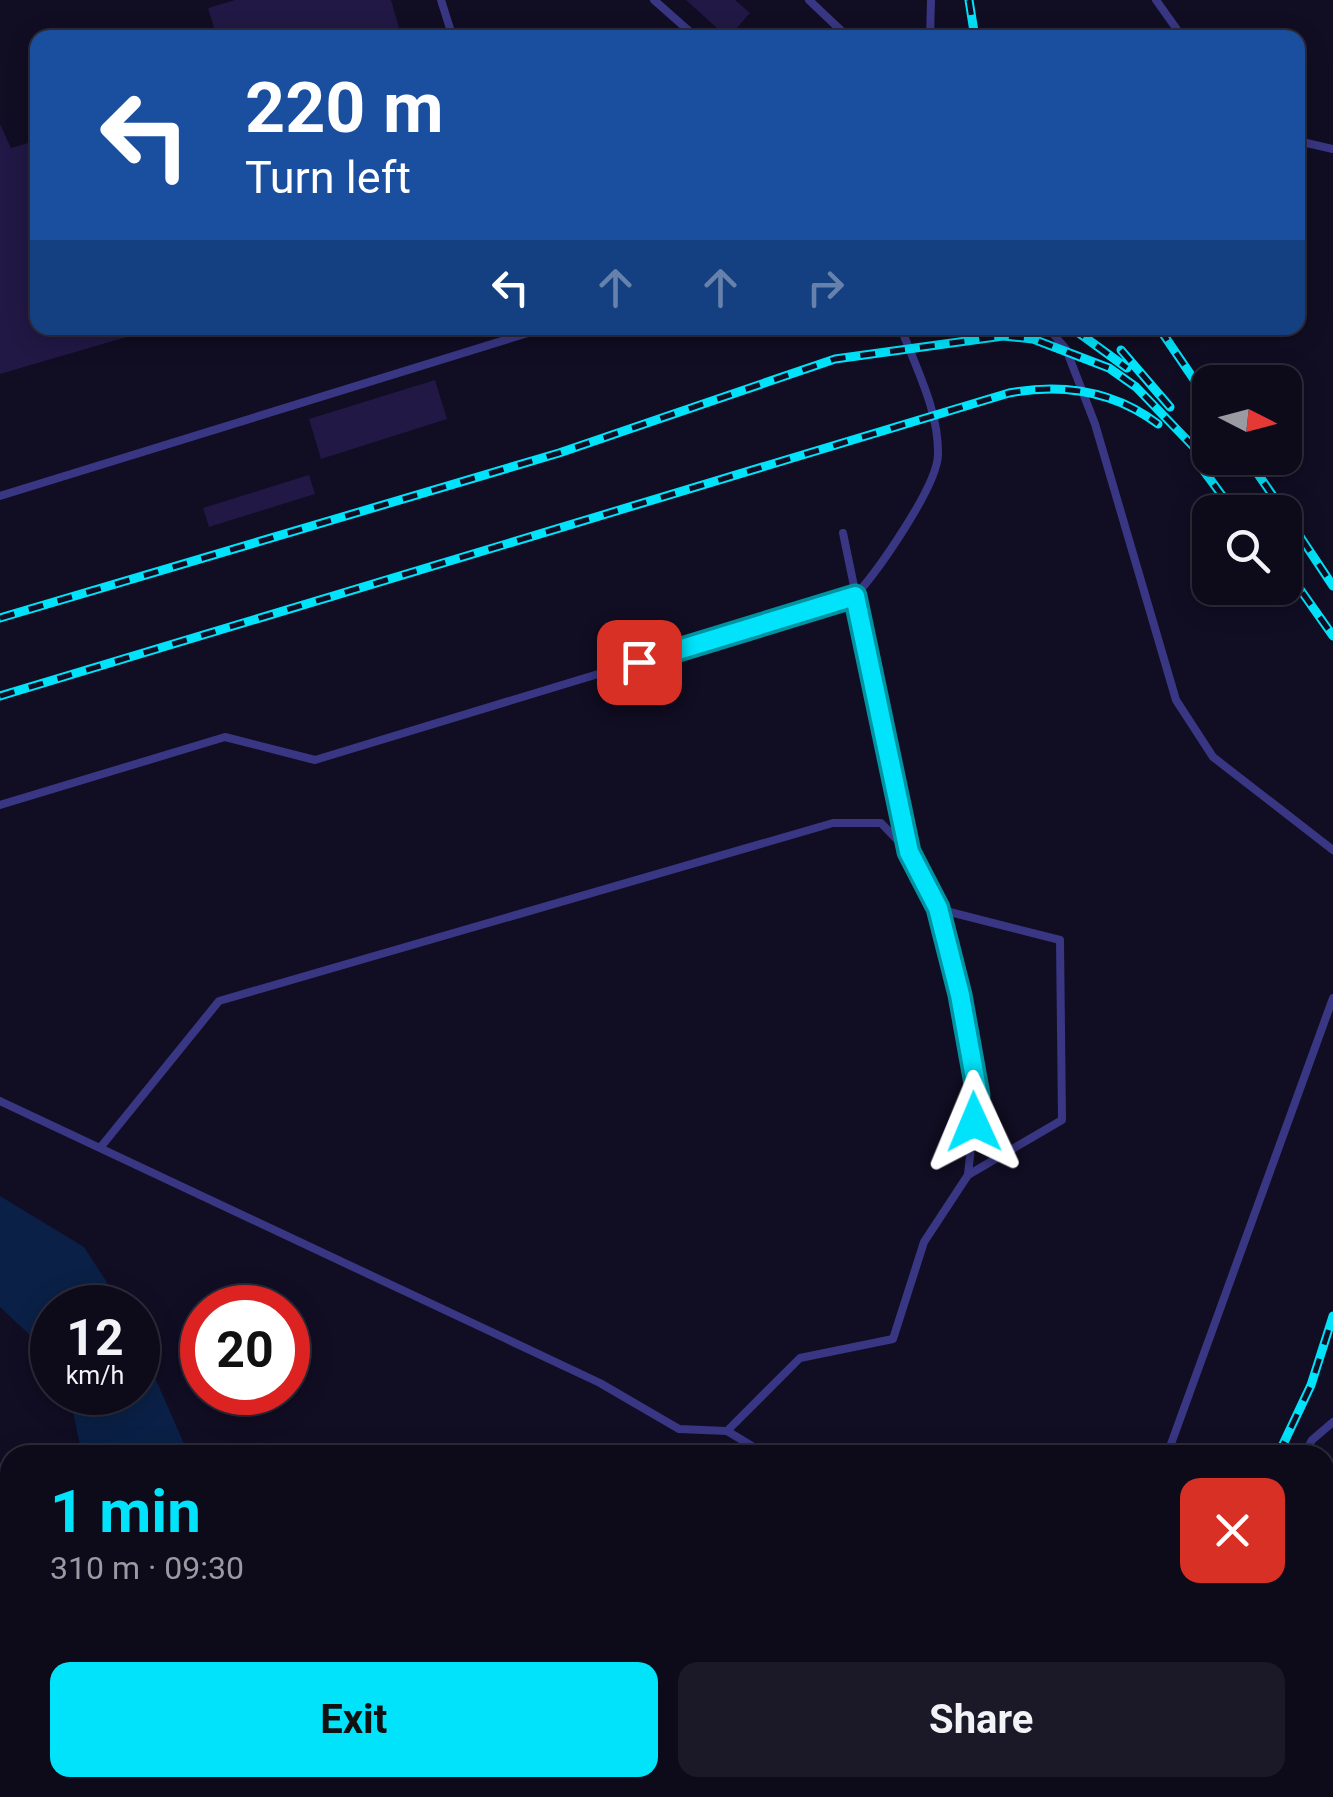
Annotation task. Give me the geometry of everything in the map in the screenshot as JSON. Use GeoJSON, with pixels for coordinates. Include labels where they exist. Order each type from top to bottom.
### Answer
{"type":"FeatureCollection","features":[{"type":"Feature","properties":{"kind":"lane"},"geometry":{"type":"LineString","coordinates":[[441,0],[450,30]]}},
{"type":"Feature","properties":{"kind":"lane"},"geometry":{"type":"LineString","coordinates":[[654,0],[689,30]]}},
{"type":"Feature","properties":{"kind":"lane"},"geometry":{"type":"LineString","coordinates":[[809,0],[840,30]]}},
{"type":"Feature","properties":{"kind":"lane"},"geometry":{"type":"LineString","coordinates":[[930,30],[931,0]]}},
{"type":"Feature","properties":{"kind":"lane"},"geometry":{"type":"LineString","coordinates":[[1156,0],[1178,30]]}},
{"type":"Feature","properties":{"kind":"lane"},"geometry":{"type":"LineString","coordinates":[[1305,143],[1333,149]]}},
{"type":"Feature","properties":{"kind":"lane"},"geometry":{"type":"LineString","coordinates":[[0,496],[524,335]]}},
{"type":"Feature","properties":{"kind":"lane"},"geometry":{"type":"LineString","coordinates":[[0,805],[224,737],[315,760],[855,596],[884,565],[938,460],[934,416],[904,335]]}},
{"type":"Feature","properties":{"kind":"lane"},"geometry":{"type":"LineString","coordinates":[[1054,335],[1066,349],[1095,424],[1176,700],[1213,757],[1333,850]]}},
{"type":"Feature","properties":{"kind":"lane"},"geometry":{"type":"LineString","coordinates":[[727,1432],[800,1358],[893,1340],[924,1242],[968,1175],[978,1095],[938,908],[909,852],[843,533]]}},
{"type":"Feature","properties":{"kind":"lane"},"geometry":{"type":"LineString","coordinates":[[100,1148],[219,1001],[833,823],[881,823],[909,852]]}},
{"type":"Feature","properties":{"kind":"lane"},"geometry":{"type":"LineString","coordinates":[[938,908],[1060,940],[1062,1120],[968,1175]]}},
{"type":"Feature","properties":{"kind":"lane"},"geometry":{"type":"LineString","coordinates":[[1171,1445],[1333,998]]}},
{"type":"Feature","properties":{"kind":"lane"},"geometry":{"type":"LineString","coordinates":[[0,1101],[600,1383],[679,1429],[727,1432],[750,1445]]}},
{"type":"Feature","properties":{"kind":"lane"},"geometry":{"type":"LineString","coordinates":[[1309,1445],[1333,1422]]}},
{"type":"Feature","properties":{"kind":"water"},"geometry":{"type":"Polygon","coordinates":[[[0,1196],[84,1247],[109,1285],[30,1285],[30,1335],[0,1307],[0,1196]]]}},
{"type":"Feature","properties":{"kind":"water"},"geometry":{"type":"Polygon","coordinates":[[[160,1389],[185,1445],[80,1445],[74,1415],[160,1415],[160,1389]]]}},
{"type":"Feature","properties":{"kind":"building"},"geometry":{"type":"Polygon","coordinates":[[[235,0],[391,0],[400,30],[215,30],[208,8],[235,0]]]}},
{"type":"Feature","properties":{"kind":"building"},"geometry":{"type":"Polygon","coordinates":[[[686,0],[735,0],[750,13],[735,30],[719,30],[686,0]]]}},
{"type":"Feature","properties":{"kind":"building"},"geometry":{"type":"Polygon","coordinates":[[[0,124],[11,148],[30,142],[30,335],[133,335],[0,374],[0,124]]]}},
{"type":"Feature","properties":{"kind":"building"},"geometry":{"type":"Polygon","coordinates":[[[435,380],[447,419],[321,459],[309,419],[435,380]]]}},
{"type":"Feature","properties":{"kind":"building"},"geometry":{"type":"Polygon","coordinates":[[[309,475],[315,494],[209,527],[203,508],[309,475]]]}},
{"type":"Feature","properties":{"kind":"railway"},"geometry":{"type":"LineString","coordinates":[[969,0],[974,30]]}},
{"type":"Feature","properties":{"kind":"railway"},"geometry":{"type":"LineString","coordinates":[[1082,335],[1127,368]]}},
{"type":"Feature","properties":{"kind":"railway"},"geometry":{"type":"LineString","coordinates":[[1164,335],[1192,377]]}},
{"type":"Feature","properties":{"kind":"railway"},"geometry":{"type":"LineString","coordinates":[[0,618],[559,453],[835,359],[1003,336],[1033,339],[1109,368],[1136,387],[1192,445]]}},
{"type":"Feature","properties":{"kind":"railway"},"geometry":{"type":"LineString","coordinates":[[1121,350],[1170,407]]}},
{"type":"Feature","properties":{"kind":"railway"},"geometry":{"type":"LineString","coordinates":[[0,696],[1009,393],[1049,389],[1087,392],[1124,404],[1158,424]]}},
{"type":"Feature","properties":{"kind":"railway"},"geometry":{"type":"LineString","coordinates":[[1207,475],[1222,495]]}},
{"type":"Feature","properties":{"kind":"railway"},"geometry":{"type":"LineString","coordinates":[[1259,475],[1272,495]]}},
{"type":"Feature","properties":{"kind":"railway"},"geometry":{"type":"LineString","coordinates":[[1302,540],[1333,586]]}},
{"type":"Feature","properties":{"kind":"railway"},"geometry":{"type":"LineString","coordinates":[[1302,592],[1333,636]]}},
{"type":"Feature","properties":{"kind":"railway"},"geometry":{"type":"LineString","coordinates":[[1283,1445],[1311,1385],[1333,1316]]}},
{"type":"Feature","properties":{"kind":"route"},"geometry":{"type":"LineString","coordinates":[[639,662],[855,596],[909,852],[938,908],[960,995],[978,1095],[974,1122]]}}]}
